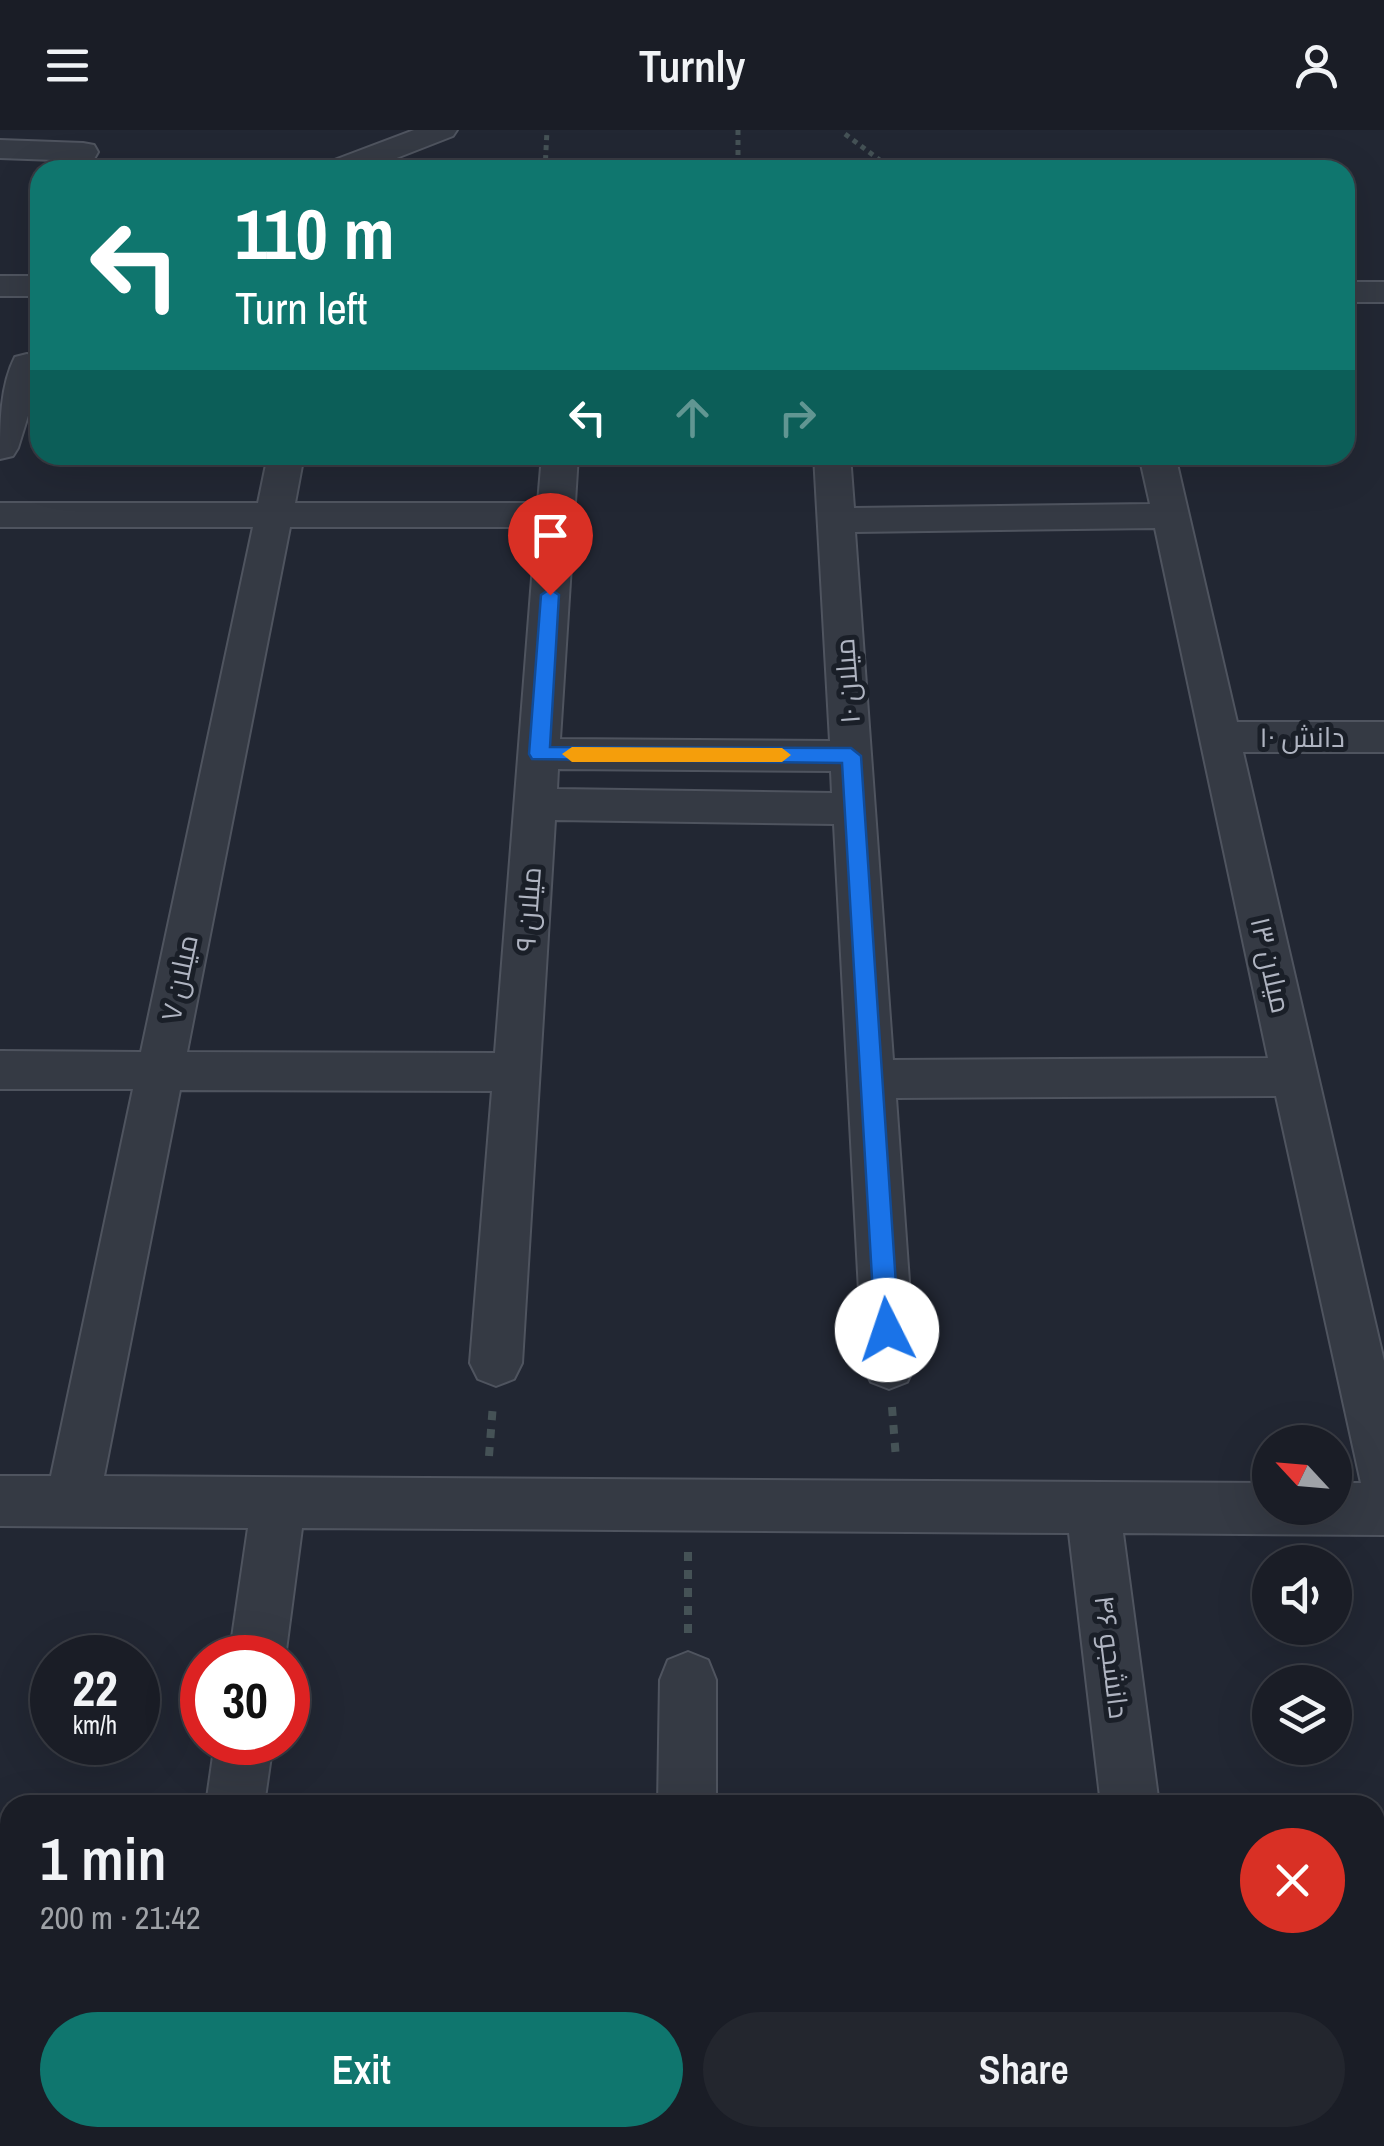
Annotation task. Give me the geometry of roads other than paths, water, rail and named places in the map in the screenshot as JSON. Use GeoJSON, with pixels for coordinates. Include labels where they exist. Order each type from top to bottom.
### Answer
{"type":"FeatureCollection","features":[{"type":"Feature","properties":{"kind":"street"},"geometry":{"type":"LineString","coordinates":[[342,160],[346,130]]}},
{"type":"Feature","properties":{"kind":"street"},"geometry":{"type":"LineString","coordinates":[[366,160],[442,130]]}},
{"type":"Feature","properties":{"kind":"street"},"geometry":{"type":"LineString","coordinates":[[0,149],[84,151]]}},
{"type":"Feature","properties":{"kind":"street"},"geometry":{"type":"LineString","coordinates":[[0,286],[30,286]]}},
{"type":"Feature","properties":{"kind":"street"},"geometry":{"type":"LineString","coordinates":[[1355,292],[1384,292]]}},
{"type":"Feature","properties":{"kind":"street"},"geometry":{"type":"LineString","coordinates":[[0,448],[28,364]]}},
{"type":"Feature","properties":{"kind":"street","name":"میلان ۷"},"geometry":{"type":"LineString","coordinates":[[72,1502],[284,465]]}},
{"type":"Feature","properties":{"kind":"street","name":"میلان ۹"},"geometry":{"type":"LineString","coordinates":[[496,1363],[559,465]]}},
{"type":"Feature","properties":{"kind":"street","name":"میلان ۱۰"},"geometry":{"type":"LineString","coordinates":[[833,465],[890,1366]]}},
{"type":"Feature","properties":{"kind":"street","name":"میلان ۱۳"},"geometry":{"type":"LineString","coordinates":[[1159,465],[1384,1476]]}},
{"type":"Feature","properties":{"kind":"street"},"geometry":{"type":"LineString","coordinates":[[0,516],[556,515]]}},
{"type":"Feature","properties":{"kind":"street"},"geometry":{"type":"LineString","coordinates":[[836,520],[1171,516]]}},
{"type":"Feature","properties":{"kind":"street","name":"دانش ۱۰"},"geometry":{"type":"LineString","coordinates":[[1220,737],[1384,737]]}},
{"type":"Feature","properties":{"kind":"street"},"geometry":{"type":"LineString","coordinates":[[539,754],[851,756]]}},
{"type":"Feature","properties":{"kind":"street"},"geometry":{"type":"LineString","coordinates":[[536,804],[854,809]]}},
{"type":"Feature","properties":{"kind":"street"},"geometry":{"type":"LineString","coordinates":[[0,1070],[517,1072]]}},
{"type":"Feature","properties":{"kind":"street"},"geometry":{"type":"LineString","coordinates":[[872,1079],[1296,1077]]}},
{"type":"Feature","properties":{"kind":"street"},"geometry":{"type":"LineString","coordinates":[[0,1501],[1384,1509]]}},
{"type":"Feature","properties":{"kind":"street"},"geometry":{"type":"LineString","coordinates":[[259,1635],[279,1503]]}},
{"type":"Feature","properties":{"kind":"street","name":"دانشجو ۴۶"},"geometry":{"type":"LineString","coordinates":[[1093,1508],[1129,1795]]}},
{"type":"Feature","properties":{"kind":"street"},"geometry":{"type":"LineString","coordinates":[[687,1795],[688,1680]]}},
{"type":"Feature","properties":{"kind":"street"},"geometry":{"type":"LineString","coordinates":[[236,1795],[241,1765]]}}]}
